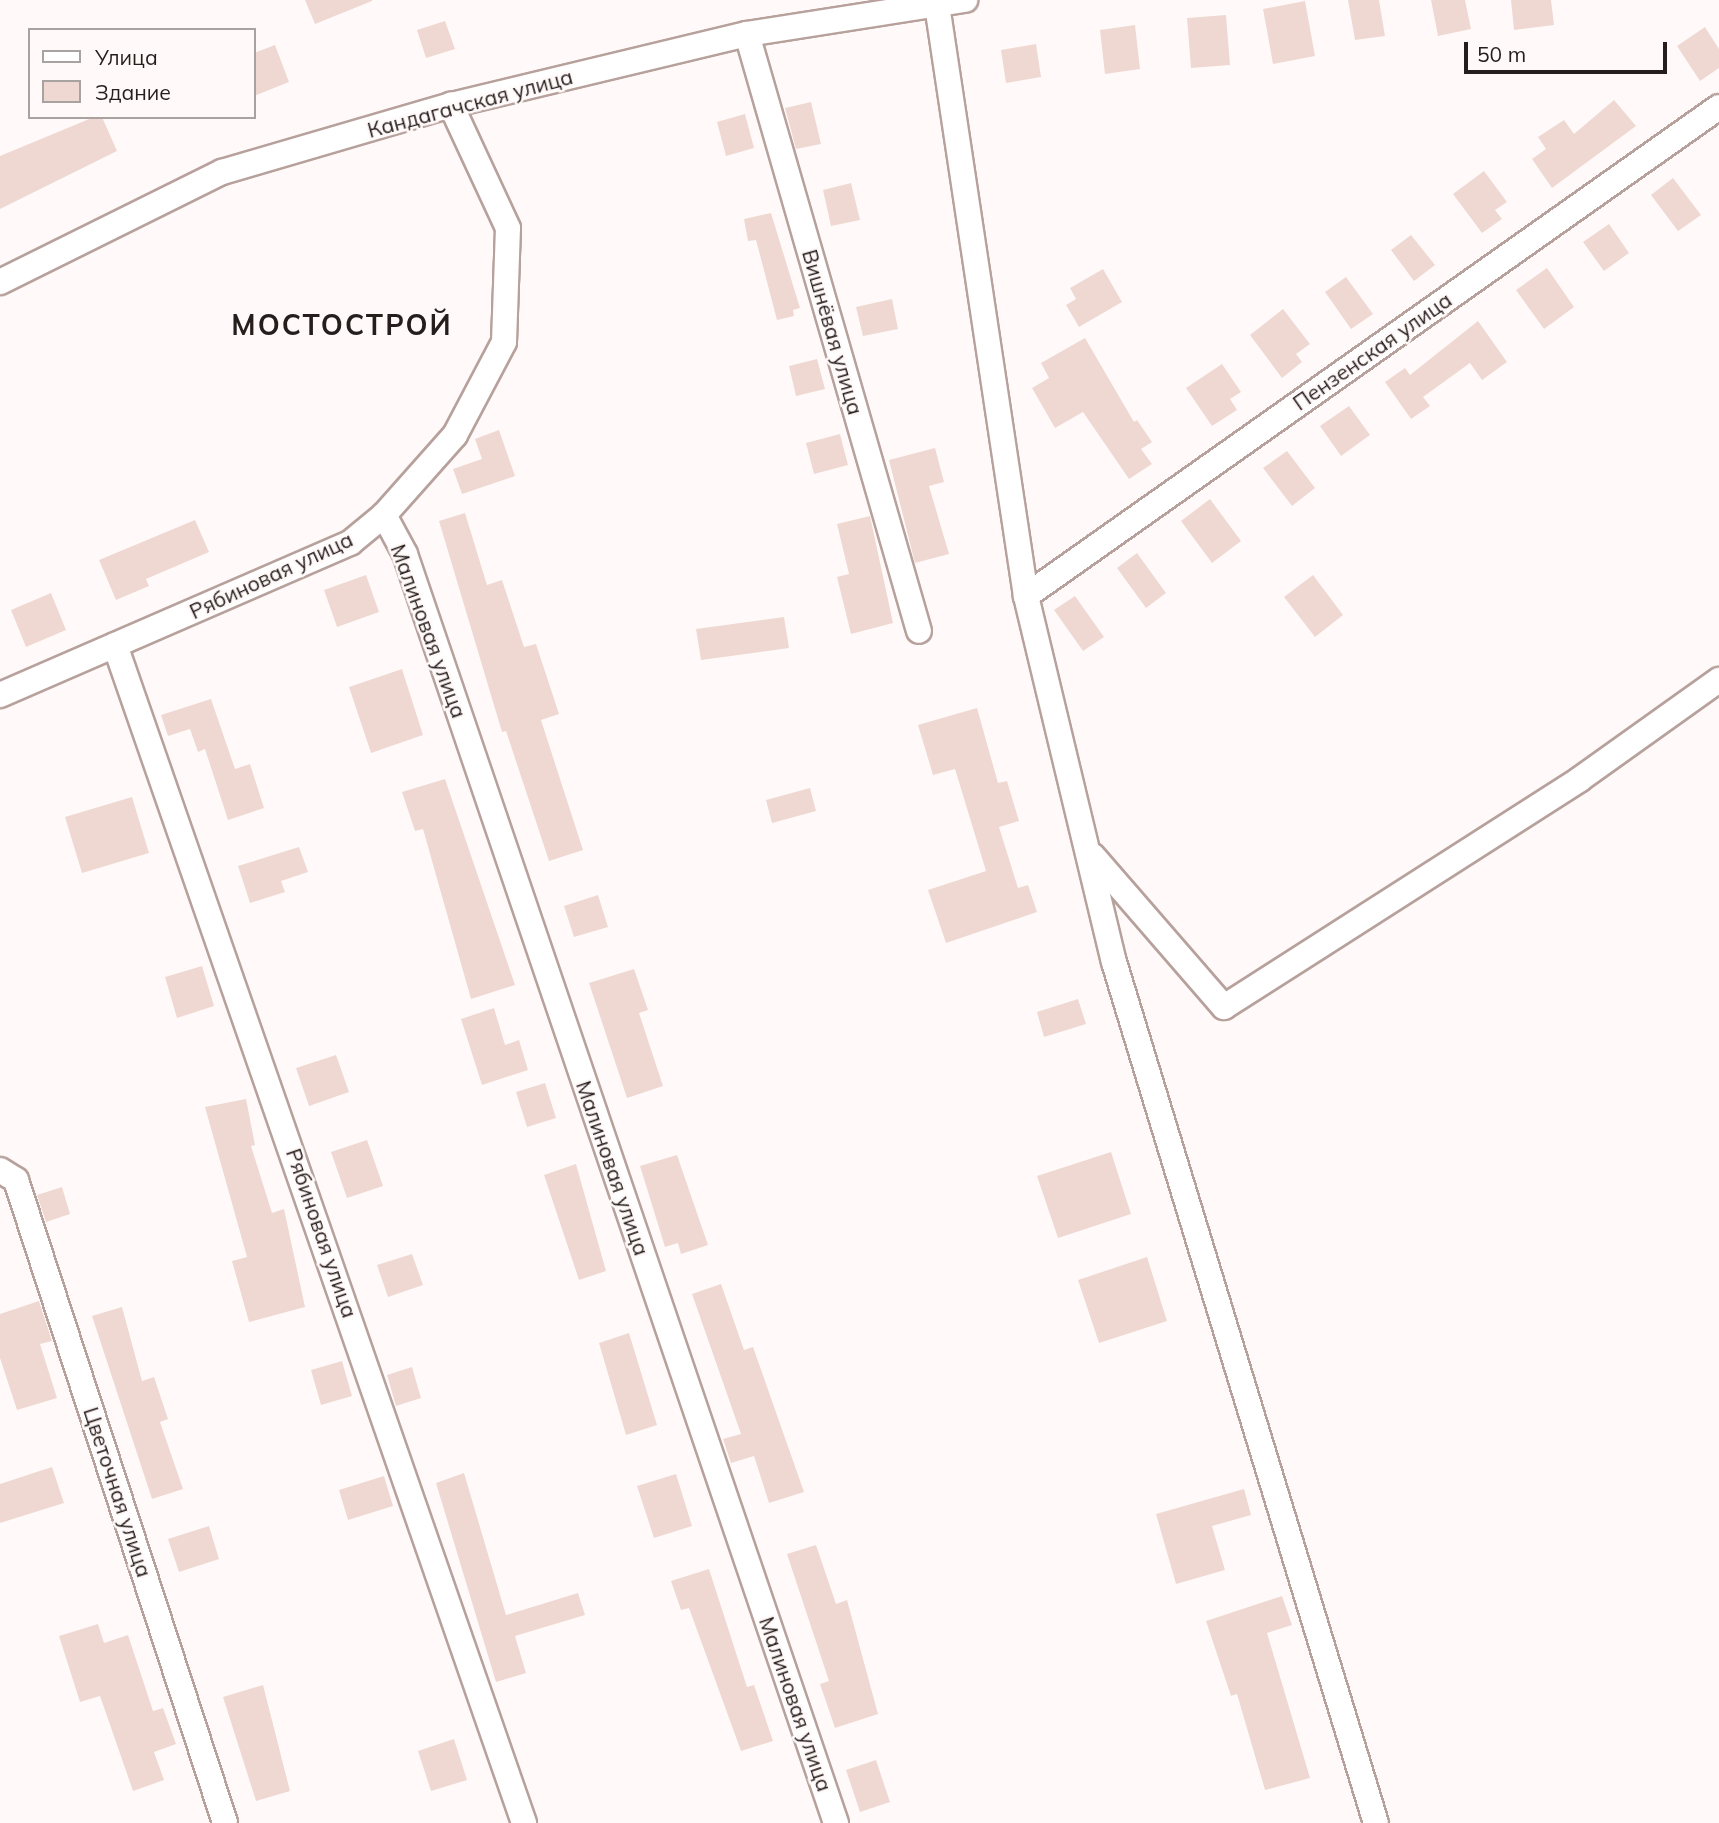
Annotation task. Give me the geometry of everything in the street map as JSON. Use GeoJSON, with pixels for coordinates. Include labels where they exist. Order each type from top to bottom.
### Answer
{"type":"FeatureCollection","features":[{"type":"Feature","properties":{"kind":"street","name":"Кандагачская улица"},"geometry":{"type":"LineString","coordinates":[[0,282],[222,172],[451,105],[747,34],[965,0]]}},
{"type":"Feature","properties":{"kind":"street"},"geometry":{"type":"LineString","coordinates":[[937,5],[1026,596],[1114,962],[1377,1823]]}},
{"type":"Feature","properties":{"kind":"street","name":"Вишнёвая улица"},"geometry":{"type":"LineString","coordinates":[[747,34],[919,631]]}},
{"type":"Feature","properties":{"kind":"street","name":"Рябиновая улица"},"geometry":{"type":"LineString","coordinates":[[0,695],[350,543],[384,515],[455,435],[504,342],[508,228],[451,105]]}},
{"type":"Feature","properties":{"kind":"street","name":"Пензенская улица"},"geometry":{"type":"LineString","coordinates":[[1026,596],[1719,107]]}},
{"type":"Feature","properties":{"kind":"street","name":"Малиновая улица"},"geometry":{"type":"LineString","coordinates":[[384,515],[405,554],[836,1823]]}},
{"type":"Feature","properties":{"kind":"street","name":"Рябиновая улица"},"geometry":{"type":"LineString","coordinates":[[115,645],[524,1823]]}},
{"type":"Feature","properties":{"kind":"street"},"geometry":{"type":"LineString","coordinates":[[1089,852],[1224,1007],[1580,779],[1719,680]]}},
{"type":"Feature","properties":{"kind":"street","name":"Цветочная улица"},"geometry":{"type":"LineString","coordinates":[[0,1170],[16,1180],[225,1823]]}},
{"type":"Feature","properties":{"kind":"building"},"geometry":{"type":"Polygon","coordinates":[[[305,0],[372,0],[372,1],[315,24],[305,0]]]}},
{"type":"Feature","properties":{"kind":"building"},"geometry":{"type":"Polygon","coordinates":[[[1348,0],[1379,0],[1385,36],[1355,40],[1348,0]]]}},
{"type":"Feature","properties":{"kind":"building"},"geometry":{"type":"Polygon","coordinates":[[[1431,0],[1465,0],[1471,29],[1438,36],[1431,0]]]}},
{"type":"Feature","properties":{"kind":"building"},"geometry":{"type":"Polygon","coordinates":[[[1511,0],[1551,0],[1554,25],[1514,30],[1511,0]]]}},
{"type":"Feature","properties":{"kind":"building"},"geometry":{"type":"Polygon","coordinates":[[[1305,1],[1315,56],[1273,64],[1263,9],[1305,1]]]}},
{"type":"Feature","properties":{"kind":"building"},"geometry":{"type":"Polygon","coordinates":[[[1226,15],[1230,65],[1191,68],[1187,18],[1226,15]]]}},
{"type":"Feature","properties":{"kind":"building"},"geometry":{"type":"Polygon","coordinates":[[[445,21],[455,49],[426,58],[417,30],[445,21]]]}},
{"type":"Feature","properties":{"kind":"building"},"geometry":{"type":"Polygon","coordinates":[[[1135,25],[1140,69],[1105,74],[1100,30],[1135,25]]]}},
{"type":"Feature","properties":{"kind":"building"},"geometry":{"type":"Polygon","coordinates":[[[1705,27],[1719,49],[1719,68],[1700,81],[1677,46],[1705,27]]]}},
{"type":"Feature","properties":{"kind":"building"},"geometry":{"type":"Polygon","coordinates":[[[1036,44],[1041,77],[1006,83],[1001,50],[1036,44]]]}},
{"type":"Feature","properties":{"kind":"building"},"geometry":{"type":"Polygon","coordinates":[[[275,45],[289,82],[256,95],[256,52],[275,45]]]}},
{"type":"Feature","properties":{"kind":"building"},"geometry":{"type":"Polygon","coordinates":[[[1614,100],[1636,126],[1552,188],[1532,159],[1546,149],[1538,137],[1564,120],[1574,134],[1614,100]]]}},
{"type":"Feature","properties":{"kind":"building"},"geometry":{"type":"Polygon","coordinates":[[[811,102],[821,144],[796,149],[785,108],[811,102]]]}},
{"type":"Feature","properties":{"kind":"building"},"geometry":{"type":"Polygon","coordinates":[[[745,114],[754,148],[726,156],[717,122],[745,114]]]}},
{"type":"Feature","properties":{"kind":"building"},"geometry":{"type":"Polygon","coordinates":[[[89,119],[103,119],[117,151],[0,209],[0,156],[89,119]]]}},
{"type":"Feature","properties":{"kind":"building"},"geometry":{"type":"Polygon","coordinates":[[[1484,171],[1507,202],[1495,210],[1502,219],[1482,233],[1453,194],[1484,171]]]}},
{"type":"Feature","properties":{"kind":"building"},"geometry":{"type":"Polygon","coordinates":[[[1673,178],[1701,215],[1678,231],[1651,195],[1673,178]]]}},
{"type":"Feature","properties":{"kind":"building"},"geometry":{"type":"Polygon","coordinates":[[[851,183],[860,220],[831,226],[823,190],[851,183]]]}},
{"type":"Feature","properties":{"kind":"building"},"geometry":{"type":"Polygon","coordinates":[[[771,213],[800,308],[793,310],[794,316],[777,320],[756,240],[748,241],[744,219],[771,213]]]}},
{"type":"Feature","properties":{"kind":"building"},"geometry":{"type":"Polygon","coordinates":[[[1609,224],[1629,253],[1604,271],[1583,242],[1609,224]]]}},
{"type":"Feature","properties":{"kind":"building"},"geometry":{"type":"Polygon","coordinates":[[[1411,235],[1435,265],[1414,281],[1391,250],[1411,235]]]}},
{"type":"Feature","properties":{"kind":"building"},"geometry":{"type":"Polygon","coordinates":[[[1547,268],[1574,307],[1544,329],[1516,290],[1547,268]]]}},
{"type":"Feature","properties":{"kind":"building"},"geometry":{"type":"Polygon","coordinates":[[[1103,269],[1122,302],[1079,327],[1066,305],[1076,299],[1070,288],[1103,269]]]}},
{"type":"Feature","properties":{"kind":"building"},"geometry":{"type":"Polygon","coordinates":[[[1346,277],[1373,314],[1351,329],[1325,292],[1346,277]]]}},
{"type":"Feature","properties":{"kind":"building"},"geometry":{"type":"Polygon","coordinates":[[[892,299],[898,329],[863,336],[856,307],[892,299]]]}},
{"type":"Feature","properties":{"kind":"building"},"geometry":{"type":"Polygon","coordinates":[[[1283,309],[1310,344],[1296,354],[1302,362],[1282,378],[1250,335],[1283,309]]]}},
{"type":"Feature","properties":{"kind":"building"},"geometry":{"type":"Polygon","coordinates":[[[1478,321],[1507,362],[1482,380],[1470,363],[1423,397],[1430,406],[1411,419],[1385,382],[1405,368],[1410,375],[1478,321]]]}},
{"type":"Feature","properties":{"kind":"building"},"geometry":{"type":"Polygon","coordinates":[[[1085,338],[1134,422],[1137,420],[1152,442],[1141,449],[1152,464],[1129,479],[1083,412],[1055,428],[1032,388],[1049,378],[1041,363],[1085,338]]]}},
{"type":"Feature","properties":{"kind":"building"},"geometry":{"type":"Polygon","coordinates":[[[817,359],[825,389],[796,396],[789,366],[817,359]]]}},
{"type":"Feature","properties":{"kind":"building"},"geometry":{"type":"Polygon","coordinates":[[[1222,364],[1241,392],[1230,399],[1237,410],[1212,426],[1186,388],[1222,364]]]}},
{"type":"Feature","properties":{"kind":"building"},"geometry":{"type":"Polygon","coordinates":[[[1349,406],[1370,435],[1341,456],[1320,426],[1349,406]]]}},
{"type":"Feature","properties":{"kind":"building"},"geometry":{"type":"Polygon","coordinates":[[[499,430],[515,476],[462,494],[453,469],[482,459],[475,439],[499,430]]]}},
{"type":"Feature","properties":{"kind":"building"},"geometry":{"type":"Polygon","coordinates":[[[840,434],[848,465],[814,474],[806,443],[840,434]]]}},
{"type":"Feature","properties":{"kind":"building"},"geometry":{"type":"Polygon","coordinates":[[[935,448],[944,482],[929,486],[949,554],[915,563],[889,460],[935,448]]]}},
{"type":"Feature","properties":{"kind":"building"},"geometry":{"type":"Polygon","coordinates":[[[1287,451],[1315,488],[1292,506],[1263,468],[1287,451]]]}},
{"type":"Feature","properties":{"kind":"building"},"geometry":{"type":"Polygon","coordinates":[[[1210,499],[1241,541],[1212,563],[1181,521],[1210,499]]]}},
{"type":"Feature","properties":{"kind":"building"},"geometry":{"type":"Polygon","coordinates":[[[465,513],[487,585],[502,580],[524,647],[536,644],[559,714],[541,720],[583,850],[549,861],[506,731],[502,732],[439,521],[465,513]]]}},
{"type":"Feature","properties":{"kind":"building"},"geometry":{"type":"Polygon","coordinates":[[[870,516],[893,623],[851,634],[837,577],[849,574],[837,524],[870,516]]]}},
{"type":"Feature","properties":{"kind":"building"},"geometry":{"type":"Polygon","coordinates":[[[195,520],[209,552],[146,579],[149,586],[116,600],[99,560],[195,520]]]}},
{"type":"Feature","properties":{"kind":"building"},"geometry":{"type":"Polygon","coordinates":[[[1137,553],[1166,593],[1146,608],[1117,568],[1137,553]]]}},
{"type":"Feature","properties":{"kind":"building"},"geometry":{"type":"Polygon","coordinates":[[[366,575],[379,612],[337,627],[324,590],[366,575]]]}},
{"type":"Feature","properties":{"kind":"building"},"geometry":{"type":"Polygon","coordinates":[[[1313,575],[1343,615],[1315,637],[1284,597],[1313,575]]]}},
{"type":"Feature","properties":{"kind":"building"},"geometry":{"type":"Polygon","coordinates":[[[51,593],[66,630],[26,647],[11,610],[51,593]]]}},
{"type":"Feature","properties":{"kind":"building"},"geometry":{"type":"Polygon","coordinates":[[[1075,596],[1104,637],[1083,651],[1054,610],[1075,596]]]}},
{"type":"Feature","properties":{"kind":"building"},"geometry":{"type":"Polygon","coordinates":[[[784,617],[789,648],[701,660],[696,629],[784,617]]]}},
{"type":"Feature","properties":{"kind":"building"},"geometry":{"type":"Polygon","coordinates":[[[402,669],[423,735],[371,753],[349,687],[402,669]]]}},
{"type":"Feature","properties":{"kind":"building"},"geometry":{"type":"Polygon","coordinates":[[[211,699],[235,769],[250,764],[264,808],[228,820],[205,749],[198,752],[190,729],[168,736],[161,715],[211,699]]]}},
{"type":"Feature","properties":{"kind":"building"},"geometry":{"type":"Polygon","coordinates":[[[977,708],[998,783],[1007,781],[1019,821],[999,827],[1018,888],[1028,885],[1037,912],[946,943],[928,890],[986,871],[955,769],[933,775],[918,725],[977,708]]]}},
{"type":"Feature","properties":{"kind":"building"},"geometry":{"type":"Polygon","coordinates":[[[445,779],[515,985],[471,999],[423,829],[415,831],[402,792],[445,779]]]}},
{"type":"Feature","properties":{"kind":"building"},"geometry":{"type":"Polygon","coordinates":[[[810,788],[816,811],[772,823],[766,800],[810,788]]]}},
{"type":"Feature","properties":{"kind":"building"},"geometry":{"type":"Polygon","coordinates":[[[132,797],[149,853],[82,873],[65,817],[132,797]]]}},
{"type":"Feature","properties":{"kind":"building"},"geometry":{"type":"Polygon","coordinates":[[[299,847],[308,872],[281,881],[285,892],[250,903],[238,866],[299,847]]]}},
{"type":"Feature","properties":{"kind":"building"},"geometry":{"type":"Polygon","coordinates":[[[598,895],[608,927],[574,937],[564,906],[598,895]]]}},
{"type":"Feature","properties":{"kind":"building"},"geometry":{"type":"Polygon","coordinates":[[[202,966],[214,1006],[177,1018],[165,977],[202,966]]]}},
{"type":"Feature","properties":{"kind":"building"},"geometry":{"type":"Polygon","coordinates":[[[634,969],[648,1010],[639,1013],[663,1086],[627,1098],[589,983],[634,969]]]}},
{"type":"Feature","properties":{"kind":"building"},"geometry":{"type":"Polygon","coordinates":[[[1078,999],[1086,1024],[1044,1037],[1037,1012],[1078,999]]]}},
{"type":"Feature","properties":{"kind":"building"},"geometry":{"type":"Polygon","coordinates":[[[494,1008],[505,1045],[519,1040],[528,1070],[482,1085],[461,1019],[494,1008]]]}},
{"type":"Feature","properties":{"kind":"building"},"geometry":{"type":"Polygon","coordinates":[[[336,1055],[349,1092],[309,1106],[296,1068],[336,1055]]]}},
{"type":"Feature","properties":{"kind":"building"},"geometry":{"type":"Polygon","coordinates":[[[545,1083],[556,1118],[527,1127],[516,1092],[545,1083]]]}},
{"type":"Feature","properties":{"kind":"building"},"geometry":{"type":"Polygon","coordinates":[[[246,1099],[255,1145],[251,1146],[272,1213],[284,1209],[305,1307],[249,1322],[232,1261],[247,1257],[205,1107],[246,1099]]]}},
{"type":"Feature","properties":{"kind":"building"},"geometry":{"type":"Polygon","coordinates":[[[367,1140],[383,1186],[347,1198],[331,1152],[367,1140]]]}},
{"type":"Feature","properties":{"kind":"building"},"geometry":{"type":"Polygon","coordinates":[[[1111,1152],[1131,1214],[1058,1238],[1037,1176],[1111,1152]]]}},
{"type":"Feature","properties":{"kind":"building"},"geometry":{"type":"Polygon","coordinates":[[[677,1155],[708,1245],[681,1254],[678,1243],[665,1247],[640,1166],[677,1155]]]}},
{"type":"Feature","properties":{"kind":"building"},"geometry":{"type":"Polygon","coordinates":[[[576,1164],[606,1271],[579,1280],[544,1175],[576,1164]]]}},
{"type":"Feature","properties":{"kind":"building"},"geometry":{"type":"Polygon","coordinates":[[[62,1187],[70,1214],[46,1222],[37,1195],[62,1187]]]}},
{"type":"Feature","properties":{"kind":"building"},"geometry":{"type":"Polygon","coordinates":[[[412,1254],[423,1285],[388,1297],[377,1265],[412,1254]]]}},
{"type":"Feature","properties":{"kind":"building"},"geometry":{"type":"Polygon","coordinates":[[[1147,1257],[1167,1321],[1099,1343],[1078,1280],[1147,1257]]]}},
{"type":"Feature","properties":{"kind":"building"},"geometry":{"type":"Polygon","coordinates":[[[721,1284],[744,1350],[753,1347],[804,1492],[769,1503],[754,1456],[731,1463],[723,1439],[741,1434],[692,1294],[721,1284]]]}},
{"type":"Feature","properties":{"kind":"building"},"geometry":{"type":"Polygon","coordinates":[[[39,1301],[52,1341],[40,1344],[57,1398],[17,1410],[0,1358],[0,1314],[39,1301]]]}},
{"type":"Feature","properties":{"kind":"building"},"geometry":{"type":"Polygon","coordinates":[[[122,1307],[142,1381],[154,1377],[168,1419],[160,1422],[183,1489],[152,1499],[92,1316],[122,1307]]]}},
{"type":"Feature","properties":{"kind":"building"},"geometry":{"type":"Polygon","coordinates":[[[629,1333],[657,1425],[626,1435],[599,1343],[629,1333]]]}},
{"type":"Feature","properties":{"kind":"building"},"geometry":{"type":"Polygon","coordinates":[[[342,1361],[352,1396],[321,1405],[311,1370],[342,1361]]]}},
{"type":"Feature","properties":{"kind":"building"},"geometry":{"type":"Polygon","coordinates":[[[412,1367],[421,1398],[396,1406],[387,1375],[412,1367]]]}},
{"type":"Feature","properties":{"kind":"building"},"geometry":{"type":"Polygon","coordinates":[[[52,1467],[64,1503],[0,1523],[0,1484],[52,1467]]]}},
{"type":"Feature","properties":{"kind":"building"},"geometry":{"type":"Polygon","coordinates":[[[464,1473],[506,1615],[578,1593],[585,1615],[515,1636],[526,1673],[496,1682],[436,1483],[464,1473]]]}},
{"type":"Feature","properties":{"kind":"building"},"geometry":{"type":"Polygon","coordinates":[[[676,1474],[692,1526],[654,1538],[637,1486],[676,1474]]]}},
{"type":"Feature","properties":{"kind":"building"},"geometry":{"type":"Polygon","coordinates":[[[384,1476],[393,1506],[348,1520],[339,1490],[384,1476]]]}},
{"type":"Feature","properties":{"kind":"building"},"geometry":{"type":"Polygon","coordinates":[[[1244,1489],[1251,1515],[1212,1526],[1225,1570],[1176,1584],[1156,1514],[1244,1489]]]}},
{"type":"Feature","properties":{"kind":"building"},"geometry":{"type":"Polygon","coordinates":[[[209,1526],[219,1559],[179,1572],[168,1539],[209,1526]]]}},
{"type":"Feature","properties":{"kind":"building"},"geometry":{"type":"Polygon","coordinates":[[[816,1545],[836,1604],[847,1600],[878,1714],[835,1728],[820,1684],[829,1681],[787,1554],[816,1545]]]}},
{"type":"Feature","properties":{"kind":"building"},"geometry":{"type":"Polygon","coordinates":[[[709,1569],[747,1687],[754,1685],[773,1741],[741,1751],[689,1608],[681,1610],[671,1581],[709,1569]]]}},
{"type":"Feature","properties":{"kind":"building"},"geometry":{"type":"Polygon","coordinates":[[[1282,1596],[1292,1625],[1267,1633],[1310,1778],[1265,1790],[1237,1694],[1231,1696],[1206,1621],[1282,1596]]]}},
{"type":"Feature","properties":{"kind":"building"},"geometry":{"type":"Polygon","coordinates":[[[98,1624],[104,1643],[128,1635],[153,1711],[163,1708],[176,1744],[154,1752],[164,1780],[133,1791],[100,1696],[80,1702],[59,1636],[98,1624]]]}},
{"type":"Feature","properties":{"kind":"building"},"geometry":{"type":"Polygon","coordinates":[[[263,1685],[290,1791],[256,1801],[223,1697],[263,1685]]]}},
{"type":"Feature","properties":{"kind":"building"},"geometry":{"type":"Polygon","coordinates":[[[454,1739],[467,1780],[431,1791],[418,1751],[454,1739]]]}},
{"type":"Feature","properties":{"kind":"building"},"geometry":{"type":"Polygon","coordinates":[[[876,1760],[890,1802],[860,1812],[846,1770],[876,1760]]]}},
{"type":"Feature","properties":{"kind":"district","name":"МОСТОСТРОЙ"},"geometry":{"type":"Point","coordinates":[342,325]}}]}
